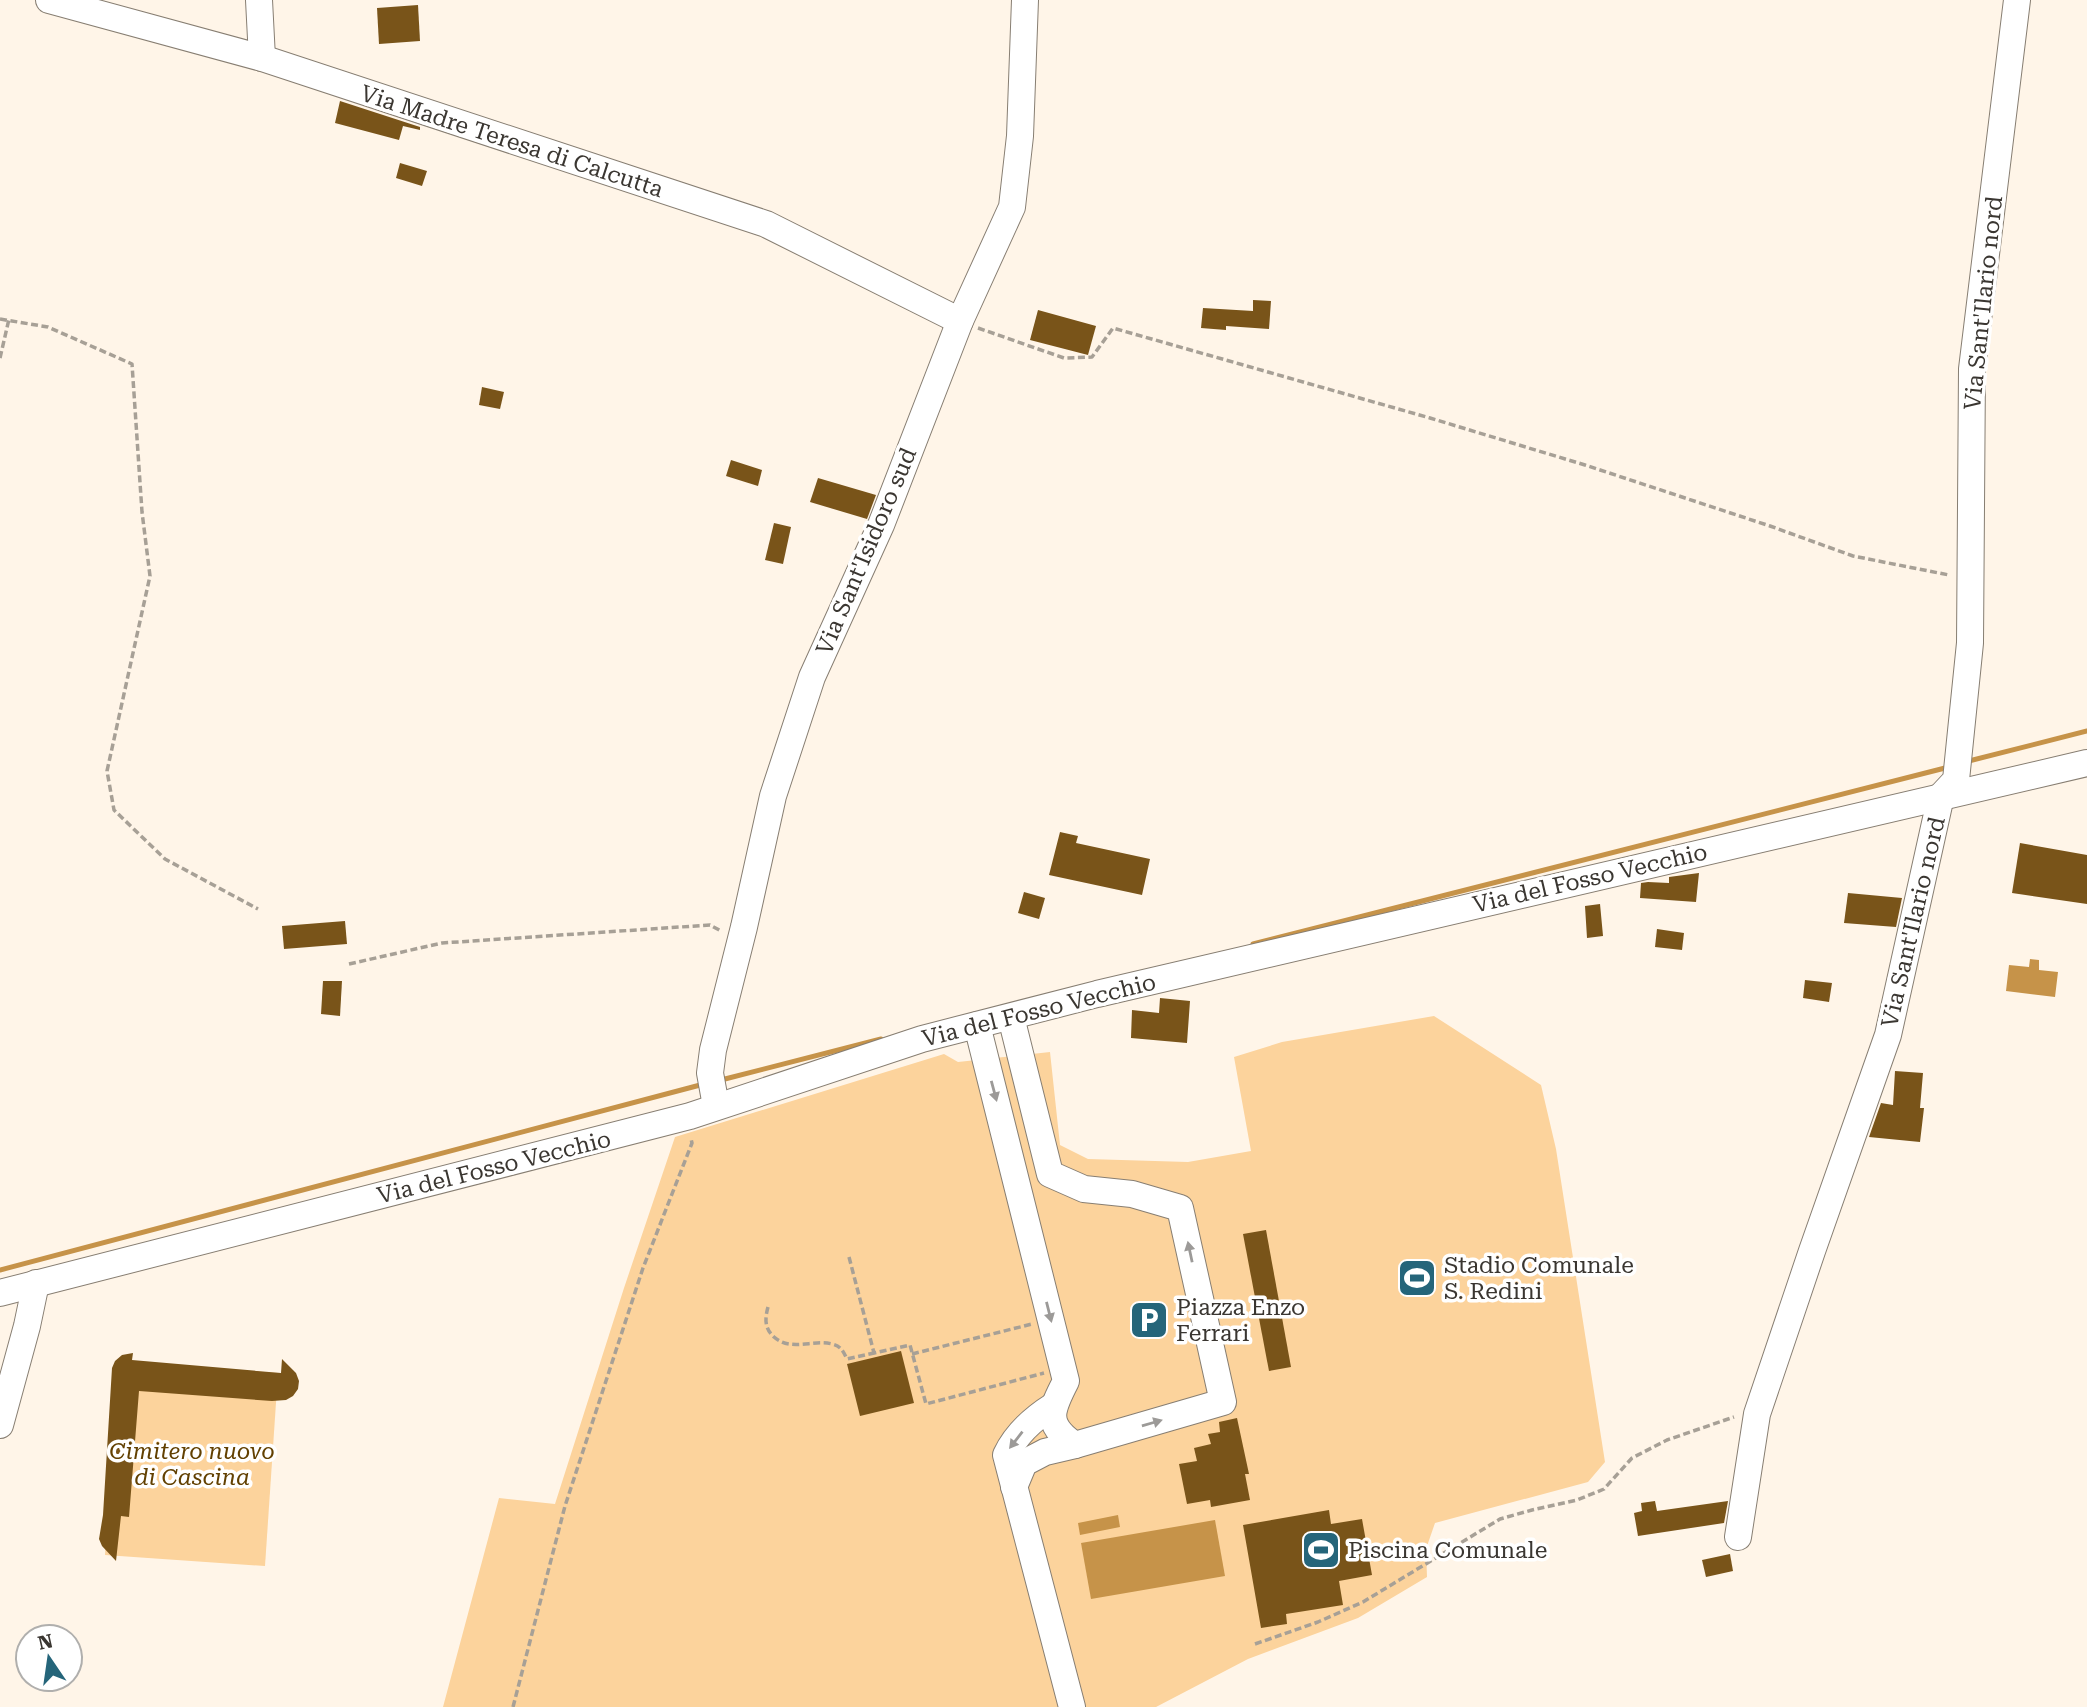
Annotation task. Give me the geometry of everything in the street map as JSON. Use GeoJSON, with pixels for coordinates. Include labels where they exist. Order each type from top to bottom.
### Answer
{"type":"FeatureCollection","features":[{"type":"Feature","properties":{"kind":"street","name":"Via Madre Teresa di Calcutta"},"geometry":{"type":"LineString","coordinates":[[48,0],[262,58],[766,224],[960,321]]}},
{"type":"Feature","properties":{"kind":"street"},"geometry":{"type":"LineString","coordinates":[[259,0],[262,58]]}},
{"type":"Feature","properties":{"kind":"street","name":"Via Sant'Isidoro sud"},"geometry":{"type":"LineString","coordinates":[[713,1090],[713,1051],[773,796],[812,677],[881,525],[960,321],[1012,207],[1020,135],[1025,0]]}},
{"type":"Feature","properties":{"kind":"street","name":"Via Sant'Ilario nord"},"geometry":{"type":"LineString","coordinates":[[1738,1537],[1756,1414],[1888,1034],[1960,748],[1970,643],[1972,369],[2017,0]]}},
{"type":"Feature","properties":{"kind":"street","name":"Via del Fosso Vecchio"},"geometry":{"type":"LineString","coordinates":[[0,1293],[690,1116],[713,1090],[1097,994],[1949,788],[2087,762]]}},
{"type":"Feature","properties":{"kind":"street"},"geometry":{"type":"LineString","coordinates":[[1011,1017],[1050,1174]]}},
{"type":"Feature","properties":{"kind":"street"},"geometry":{"type":"LineString","coordinates":[[977,1026],[1066,1381],[1053,1406],[1053,1422],[1063,1437],[1075,1445]]}},
{"type":"Feature","properties":{"kind":"street"},"geometry":{"type":"LineString","coordinates":[[1014,1487],[1024,1463],[1045,1452],[1223,1402],[1180,1208],[1132,1194],[1083,1189],[1050,1174],[1019,1188]]}},
{"type":"Feature","properties":{"kind":"street"},"geometry":{"type":"LineString","coordinates":[[0,1425],[36,1283]]}},
{"type":"Feature","properties":{"kind":"street"},"geometry":{"type":"LineString","coordinates":[[1053,1406],[1039,1415],[1012,1442],[1006,1455],[1072,1707]]}},
{"type":"Feature","properties":{"kind":"path"},"geometry":{"type":"LineString","coordinates":[[0,319],[48,327],[132,363],[142,512],[150,576],[107,771],[114,810],[165,859],[258,909]]}},
{"type":"Feature","properties":{"kind":"path"},"geometry":{"type":"LineString","coordinates":[[0,358],[9,319]]}},
{"type":"Feature","properties":{"kind":"path"},"geometry":{"type":"LineString","coordinates":[[960,321],[1064,358],[1092,358],[1113,328],[1585,465],[1853,556],[1970,579]]}},
{"type":"Feature","properties":{"kind":"path"},"geometry":{"type":"LineString","coordinates":[[349,964],[442,943],[710,925],[741,940]]}},
{"type":"Feature","properties":{"kind":"path"},"geometry":{"type":"LineString","coordinates":[[513,1707],[565,1506],[643,1268],[692,1143],[690,1116]]}},
{"type":"Feature","properties":{"kind":"path"},"geometry":{"type":"LineString","coordinates":[[849,1256],[873,1353]]}},
{"type":"Feature","properties":{"kind":"path"},"geometry":{"type":"LineString","coordinates":[[768,1307],[765,1320],[768,1331],[776,1339],[790,1345],[834,1344],[842,1349],[847,1359],[910,1345],[926,1404],[1063,1368]]}},
{"type":"Feature","properties":{"kind":"path"},"geometry":{"type":"LineString","coordinates":[[912,1354],[1051,1320]]}},
{"type":"Feature","properties":{"kind":"path"},"geometry":{"type":"LineString","coordinates":[[1255,1644],[1318,1622],[1363,1602],[1500,1520],[1577,1500],[1604,1489],[1632,1458],[1667,1440],[1750,1412],[1756,1414]]}},
{"type":"Feature","properties":{"kind":"green space"},"geometry":{"type":"Polygon","coordinates":[[[1434,1016],[1541,1085],[1556,1149],[1605,1462],[1588,1482],[1435,1523],[1426,1549],[1427,1577],[1358,1618],[1248,1659],[1156,1707],[443,1707],[499,1498],[555,1504],[675,1137],[944,1054],[958,1062],[1050,1052],[1060,1145],[1088,1159],[1188,1162],[1251,1151],[1234,1057],[1282,1042],[1434,1016]]]}},
{"type":"Feature","properties":{"kind":"green space","name":"Cimitero nuovo di Cascina"},"geometry":{"type":"Polygon","coordinates":[[[118,1362],[278,1373],[265,1566],[105,1555],[118,1362]]]}},
{"type":"Feature","properties":{"kind":"shaded area"},"geometry":{"type":"Polygon","coordinates":[[[2030,959],[2039,960],[2039,970],[2058,972],[2055,997],[2006,991],[2009,965],[2029,967],[2030,959]]]}},
{"type":"Feature","properties":{"kind":"shaded area"},"geometry":{"type":"Polygon","coordinates":[[[1118,1515],[1120,1527],[1080,1535],[1078,1523],[1118,1515]]]}},
{"type":"Feature","properties":{"kind":"shaded area"},"geometry":{"type":"Polygon","coordinates":[[[1215,1520],[1225,1576],[1091,1599],[1081,1543],[1215,1520]]]}},
{"type":"Feature","properties":{"kind":"building"},"geometry":{"type":"Polygon","coordinates":[[[418,5],[420,41],[379,44],[377,8],[418,5]]]}},
{"type":"Feature","properties":{"kind":"building"},"geometry":{"type":"Polygon","coordinates":[[[340,101],[420,127],[420,130],[403,126],[399,140],[335,123],[340,101]]]}},
{"type":"Feature","properties":{"kind":"building"},"geometry":{"type":"Polygon","coordinates":[[[400,163],[427,171],[422,186],[396,178],[400,163]]]}},
{"type":"Feature","properties":{"kind":"building"},"geometry":{"type":"Polygon","coordinates":[[[1253,300],[1271,301],[1269,329],[1226,326],[1226,330],[1201,328],[1203,308],[1253,311],[1253,300]]]}},
{"type":"Feature","properties":{"kind":"building"},"geometry":{"type":"Polygon","coordinates":[[[1038,310],[1096,326],[1088,355],[1030,340],[1038,310]]]}},
{"type":"Feature","properties":{"kind":"building"},"geometry":{"type":"Polygon","coordinates":[[[482,387],[504,392],[500,409],[479,405],[482,387]]]}},
{"type":"Feature","properties":{"kind":"building"},"geometry":{"type":"Polygon","coordinates":[[[731,460],[762,470],[758,486],[726,476],[731,460]]]}},
{"type":"Feature","properties":{"kind":"building"},"geometry":{"type":"Polygon","coordinates":[[[818,478],[876,495],[867,519],[810,502],[818,478]]]}},
{"type":"Feature","properties":{"kind":"building"},"geometry":{"type":"Polygon","coordinates":[[[774,523],[791,527],[783,564],[765,560],[774,523]]]}},
{"type":"Feature","properties":{"kind":"building"},"geometry":{"type":"Polygon","coordinates":[[[1060,832],[1078,836],[1076,843],[1150,859],[1142,895],[1049,875],[1060,832]]]}},
{"type":"Feature","properties":{"kind":"building"},"geometry":{"type":"Polygon","coordinates":[[[2020,843],[2087,855],[2087,904],[2012,893],[2020,843]]]}},
{"type":"Feature","properties":{"kind":"building"},"geometry":{"type":"Polygon","coordinates":[[[1699,873],[1696,902],[1640,898],[1641,883],[1669,883],[1669,877],[1699,873]]]}},
{"type":"Feature","properties":{"kind":"building"},"geometry":{"type":"Polygon","coordinates":[[[1024,892],[1045,898],[1039,919],[1018,913],[1024,892]]]}},
{"type":"Feature","properties":{"kind":"building"},"geometry":{"type":"Polygon","coordinates":[[[1848,893],[1902,898],[1896,927],[1844,923],[1848,893]]]}},
{"type":"Feature","properties":{"kind":"building"},"geometry":{"type":"Polygon","coordinates":[[[1600,904],[1603,936],[1587,938],[1585,906],[1600,904]]]}},
{"type":"Feature","properties":{"kind":"building"},"geometry":{"type":"Polygon","coordinates":[[[345,921],[347,944],[284,949],[282,926],[345,921]]]}},
{"type":"Feature","properties":{"kind":"building"},"geometry":{"type":"Polygon","coordinates":[[[1657,929],[1684,933],[1682,950],[1655,947],[1657,929]]]}},
{"type":"Feature","properties":{"kind":"building"},"geometry":{"type":"Polygon","coordinates":[[[1805,980],[1832,983],[1829,1002],[1803,998],[1805,980]]]}},
{"type":"Feature","properties":{"kind":"building"},"geometry":{"type":"Polygon","coordinates":[[[323,981],[342,981],[340,1016],[321,1014],[323,981]]]}},
{"type":"Feature","properties":{"kind":"building"},"geometry":{"type":"Polygon","coordinates":[[[1160,998],[1190,1001],[1187,1043],[1131,1038],[1132,1010],[1159,1013],[1160,998]]]}},
{"type":"Feature","properties":{"kind":"building"},"geometry":{"type":"Polygon","coordinates":[[[1895,1071],[1923,1073],[1920,1108],[1924,1108],[1920,1142],[1869,1137],[1881,1103],[1893,1105],[1895,1071]]]}},
{"type":"Feature","properties":{"kind":"building"},"geometry":{"type":"Polygon","coordinates":[[[1266,1230],[1291,1367],[1269,1371],[1243,1234],[1266,1230]]]}},
{"type":"Feature","properties":{"kind":"building"},"geometry":{"type":"Polygon","coordinates":[[[901,1351],[914,1403],[860,1416],[847,1364],[901,1351]]]}},
{"type":"Feature","properties":{"kind":"building"},"geometry":{"type":"Polygon","coordinates":[[[133,1353],[132,1360],[281,1373],[282,1359],[296,1373],[299,1381],[293,1396],[286,1400],[272,1401],[139,1391],[129,1517],[121,1516],[116,1561],[99,1539],[103,1515],[112,1368],[122,1355],[133,1353]]]}},
{"type":"Feature","properties":{"kind":"building"},"geometry":{"type":"Polygon","coordinates":[[[1237,1418],[1249,1474],[1245,1474],[1250,1500],[1211,1507],[1210,1500],[1187,1504],[1179,1464],[1197,1461],[1194,1448],[1211,1444],[1208,1434],[1220,1432],[1219,1422],[1237,1418]]]}},
{"type":"Feature","properties":{"kind":"building"},"geometry":{"type":"Polygon","coordinates":[[[1655,1501],[1657,1511],[1728,1501],[1724,1523],[1638,1536],[1634,1513],[1642,1511],[1641,1503],[1655,1501]]]}},
{"type":"Feature","properties":{"kind":"building","name":"Piscina Comunale"},"geometry":{"type":"Polygon","coordinates":[[[1329,1510],[1331,1524],[1362,1519],[1372,1575],[1339,1581],[1343,1605],[1286,1614],[1287,1624],[1261,1628],[1243,1525],[1329,1510]]]}},
{"type":"Feature","properties":{"kind":"building"},"geometry":{"type":"Polygon","coordinates":[[[1730,1554],[1733,1571],[1706,1577],[1702,1560],[1730,1554]]]}},
{"type":"Feature","properties":{"kind":"waterway"},"geometry":{"type":"LineString","coordinates":[[1965,762],[2087,731]]}},
{"type":"Feature","properties":{"kind":"waterway"},"geometry":{"type":"LineString","coordinates":[[1253,944],[1949,767]]}},
{"type":"Feature","properties":{"kind":"waterway"},"geometry":{"type":"LineString","coordinates":[[721,1080],[881,1039]]}},
{"type":"Feature","properties":{"kind":"waterway"},"geometry":{"type":"LineString","coordinates":[[0,1270],[704,1084]]}},
{"type":"Feature","properties":{"kind":"place","name":"Stadio Comunale S. Redini"},"geometry":{"type":"Point","coordinates":[1417,1278]}},
{"type":"Feature","properties":{"kind":"place","name":"Piazza Enzo Ferrari"},"geometry":{"type":"Point","coordinates":[1149,1320]}},
{"type":"Feature","properties":{"kind":"place","name":"Piscina Comunale"},"geometry":{"type":"Point","coordinates":[1321,1550]}}]}
